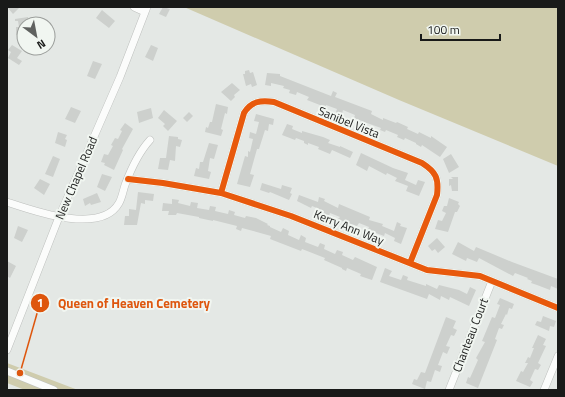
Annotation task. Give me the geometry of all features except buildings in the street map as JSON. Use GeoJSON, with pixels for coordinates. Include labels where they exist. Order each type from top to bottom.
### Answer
{"type":"FeatureCollection","features":[{"type":"Feature","properties":{"kind":"street"},"geometry":{"type":"LineString","coordinates":[[134,7],[146,10]]}},
{"type":"Feature","properties":{"kind":"street","name":"New Chapel Road"},"geometry":{"type":"LineString","coordinates":[[7,350],[59,217],[120,77],[146,10]]}},
{"type":"Feature","properties":{"kind":"street","name":"Sanibel Vista"},"geometry":{"type":"LineString","coordinates":[[221,193],[244,113],[253,103],[259,101],[274,102],[422,163],[433,172],[437,178],[437,195],[410,263]]}},
{"type":"Feature","properties":{"kind":"street"},"geometry":{"type":"LineString","coordinates":[[7,202],[37,213],[59,217],[92,220],[100,218],[113,210],[119,203],[140,150],[150,140]]}},
{"type":"Feature","properties":{"kind":"street","name":"Kerry Ann Way"},"geometry":{"type":"LineString","coordinates":[[128,179],[163,183],[221,193],[291,216],[427,270],[473,275],[492,281],[558,308]]}},
{"type":"Feature","properties":{"kind":"street","name":"Chanteau Court"},"geometry":{"type":"LineString","coordinates":[[449,390],[492,281]]}},
{"type":"Feature","properties":{"kind":"street"},"geometry":{"type":"LineString","coordinates":[[544,390],[558,356]]}},
{"type":"Feature","properties":{"kind":"street"},"geometry":{"type":"LineString","coordinates":[[7,372],[54,390]]}},
{"type":"Feature","properties":{"kind":"shaded area"},"geometry":{"type":"Polygon","coordinates":[[[184,7],[558,7],[558,166],[399,100],[184,7]]]}},
{"type":"Feature","properties":{"kind":"shaded area"},"geometry":{"type":"Polygon","coordinates":[[[7,363],[78,390],[25,390],[7,383],[7,363]]]}},
{"type":"Feature","properties":{"kind":"cycle path"},"geometry":{"type":"LineString","coordinates":[[221,193],[244,113],[250,106],[257,102],[274,102],[422,163],[431,169],[437,180],[437,195],[410,263]]}},
{"type":"Feature","properties":{"kind":"cycle path"},"geometry":{"type":"LineString","coordinates":[[128,179],[163,183],[221,193],[291,216],[427,270],[480,276],[558,308]]}},
{"type":"Feature","properties":{"kind":"place","name":"Queen of Heaven Cemetery"},"geometry":{"type":"Point","coordinates":[20,373]}}]}
